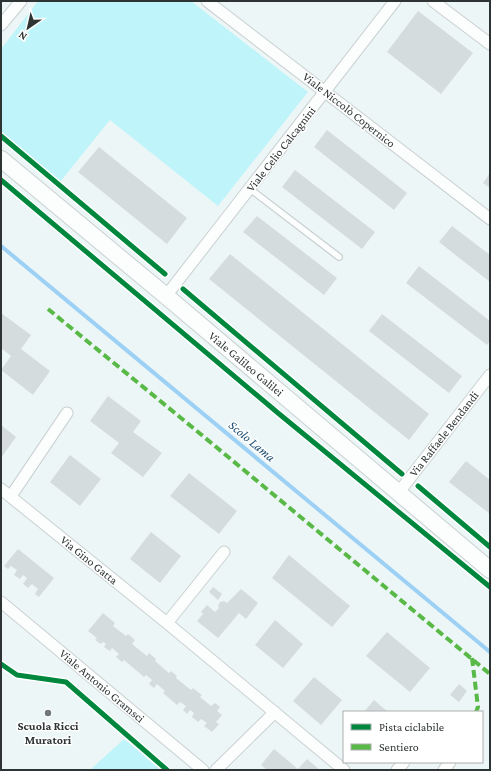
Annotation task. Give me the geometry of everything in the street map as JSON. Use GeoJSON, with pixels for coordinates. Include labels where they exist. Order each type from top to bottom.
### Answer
{"type":"FeatureCollection","features":[{"type":"Feature","properties":{"kind":"street"},"geometry":{"type":"LineString","coordinates":[[1,24],[21,1]]}},
{"type":"Feature","properties":{"kind":"street","name":"Viale Niccolò Copernico"},"geometry":{"type":"LineString","coordinates":[[208,1],[490,219]]}},
{"type":"Feature","properties":{"kind":"street","name":"Viale Celio Calcagnini"},"geometry":{"type":"LineString","coordinates":[[166,296],[396,1]]}},
{"type":"Feature","properties":{"kind":"street"},"geometry":{"type":"LineString","coordinates":[[433,1],[490,44]]}},
{"type":"Feature","properties":{"kind":"street","name":"Viale Galileo Galilei"},"geometry":{"type":"LineString","coordinates":[[1,159],[166,296],[490,570]]}},
{"type":"Feature","properties":{"kind":"street","name":"Via Raffaele Bendandi"},"geometry":{"type":"LineString","coordinates":[[399,492],[490,375]]}},
{"type":"Feature","properties":{"kind":"street"},"geometry":{"type":"LineString","coordinates":[[11,496],[67,413]]}},
{"type":"Feature","properties":{"kind":"street","name":"Via Gino Gatta"},"geometry":{"type":"LineString","coordinates":[[1,489],[167,623],[344,770]]}},
{"type":"Feature","properties":{"kind":"street"},"geometry":{"type":"LineString","coordinates":[[167,623],[224,552]]}},
{"type":"Feature","properties":{"kind":"street","name":"Viale Antonio Gramsci"},"geometry":{"type":"LineString","coordinates":[[1,602],[203,770]]}},
{"type":"Feature","properties":{"kind":"street"},"geometry":{"type":"LineString","coordinates":[[216,770],[275,712]]}},
{"type":"Feature","properties":{"kind":"lane"},"geometry":{"type":"LineString","coordinates":[[250,189],[339,257]]}},
{"type":"Feature","properties":{"kind":"shaded area"},"geometry":{"type":"Polygon","coordinates":[[[38,1],[191,1],[308,92],[218,206],[110,120],[60,182],[1,132],[1,49],[38,1]]]}},
{"type":"Feature","properties":{"kind":"shaded area"},"geometry":{"type":"Polygon","coordinates":[[[124,739],[161,770],[90,770],[124,739]]]}},
{"type":"Feature","properties":{"kind":"building"},"geometry":{"type":"Polygon","coordinates":[[[418,11],[473,53],[441,94],[387,52],[418,11]]]}},
{"type":"Feature","properties":{"kind":"building"},"geometry":{"type":"Polygon","coordinates":[[[327,130],[407,193],[394,210],[314,147],[327,130]]]}},
{"type":"Feature","properties":{"kind":"building"},"geometry":{"type":"Polygon","coordinates":[[[99,147],[187,218],[167,244],[78,172],[99,147]]]}},
{"type":"Feature","properties":{"kind":"building"},"geometry":{"type":"Polygon","coordinates":[[[295,170],[375,232],[362,249],[282,187],[295,170]]]}},
{"type":"Feature","properties":{"kind":"building"},"geometry":{"type":"Polygon","coordinates":[[[490,173],[490,188],[483,183],[490,173]]]}},
{"type":"Feature","properties":{"kind":"building"},"geometry":{"type":"Polygon","coordinates":[[[257,216],[337,278],[324,295],[243,232],[257,216]]]}},
{"type":"Feature","properties":{"kind":"building"},"geometry":{"type":"Polygon","coordinates":[[[452,226],[490,255],[490,282],[439,242],[452,226]]]}},
{"type":"Feature","properties":{"kind":"building"},"geometry":{"type":"Polygon","coordinates":[[[230,254],[429,414],[409,440],[209,279],[230,254]]]}},
{"type":"Feature","properties":{"kind":"building"},"geometry":{"type":"Polygon","coordinates":[[[419,266],[490,321],[490,341],[487,345],[406,283],[419,266]]]}},
{"type":"Feature","properties":{"kind":"building"},"geometry":{"type":"Polygon","coordinates":[[[1,313],[31,335],[21,349],[50,371],[33,395],[1,370],[11,356],[1,348],[1,313]]]}},
{"type":"Feature","properties":{"kind":"building"},"geometry":{"type":"Polygon","coordinates":[[[382,314],[462,376],[449,393],[369,331],[382,314]]]}},
{"type":"Feature","properties":{"kind":"building"},"geometry":{"type":"Polygon","coordinates":[[[108,396],[141,421],[133,432],[162,453],[143,477],[111,453],[119,443],[90,421],[108,396]]]}},
{"type":"Feature","properties":{"kind":"building"},"geometry":{"type":"Polygon","coordinates":[[[1,425],[16,437],[1,458],[1,425]]]}},
{"type":"Feature","properties":{"kind":"building"},"geometry":{"type":"Polygon","coordinates":[[[70,455],[101,479],[80,506],[50,482],[70,455]]]}},
{"type":"Feature","properties":{"kind":"building"},"geometry":{"type":"Polygon","coordinates":[[[466,461],[490,480],[490,514],[449,482],[466,461]]]}},
{"type":"Feature","properties":{"kind":"building"},"geometry":{"type":"Polygon","coordinates":[[[189,473],[237,511],[219,534],[170,496],[189,473]]]}},
{"type":"Feature","properties":{"kind":"building"},"geometry":{"type":"Polygon","coordinates":[[[151,532],[181,556],[160,583],[130,559],[151,532]]]}},
{"type":"Feature","properties":{"kind":"building"},"geometry":{"type":"Polygon","coordinates":[[[18,549],[54,578],[39,597],[35,594],[38,589],[32,584],[28,588],[23,584],[27,578],[23,575],[20,579],[14,575],[17,570],[11,566],[8,569],[4,566],[18,549]]]}},
{"type":"Feature","properties":{"kind":"building"},"geometry":{"type":"Polygon","coordinates":[[[289,555],[350,606],[332,627],[272,578],[289,555]]]}},
{"type":"Feature","properties":{"kind":"building"},"geometry":{"type":"Polygon","coordinates":[[[213,587],[222,594],[218,600],[209,592],[213,587]]]}},
{"type":"Feature","properties":{"kind":"building"},"geometry":{"type":"Polygon","coordinates":[[[241,589],[258,603],[246,619],[239,613],[218,638],[197,621],[203,614],[201,612],[207,605],[215,612],[219,608],[218,606],[220,602],[224,601],[227,603],[241,589]]]}},
{"type":"Feature","properties":{"kind":"building"},"geometry":{"type":"Polygon","coordinates":[[[103,613],[115,623],[113,626],[126,636],[128,634],[135,640],[132,644],[147,656],[149,653],[156,659],[155,661],[169,673],[171,671],[177,676],[176,678],[191,690],[193,688],[202,695],[200,697],[211,706],[215,703],[220,707],[217,711],[222,715],[216,722],[219,724],[212,732],[204,726],[207,723],[201,719],[198,722],[192,717],[194,713],[190,710],[187,714],[183,710],[186,706],[180,702],[177,705],[163,693],[165,691],[157,684],[154,688],[149,684],[152,680],[146,675],[144,677],[124,660],[122,662],[116,657],[119,654],[112,648],[110,651],[104,647],[106,644],[103,642],[101,644],[95,640],[97,638],[88,631],[103,613]]]}},
{"type":"Feature","properties":{"kind":"building"},"geometry":{"type":"Polygon","coordinates":[[[275,620],[303,644],[283,668],[255,645],[275,620]]]}},
{"type":"Feature","properties":{"kind":"building"},"geometry":{"type":"Polygon","coordinates":[[[387,632],[430,668],[410,692],[366,656],[387,632]]]}},
{"type":"Feature","properties":{"kind":"building"},"geometry":{"type":"Polygon","coordinates":[[[314,677],[342,700],[321,725],[293,701],[314,677]]]}},
{"type":"Feature","properties":{"kind":"building"},"geometry":{"type":"Polygon","coordinates":[[[459,684],[467,691],[459,702],[450,695],[459,684]]]}},
{"type":"Feature","properties":{"kind":"building"},"geometry":{"type":"Polygon","coordinates":[[[374,700],[387,711],[365,711],[374,700]]]}},
{"type":"Feature","properties":{"kind":"building"},"geometry":{"type":"Polygon","coordinates":[[[274,749],[298,769],[307,759],[320,770],[267,770],[261,765],[274,749]]]}},
{"type":"Feature","properties":{"kind":"waterway","name":"Scolo Lama"},"geometry":{"type":"LineString","coordinates":[[1,246],[490,652]]}},
{"type":"Feature","properties":{"kind":"marked path"},"geometry":{"type":"LineString","coordinates":[[48,309],[490,674]]}},
{"type":"Feature","properties":{"kind":"marked path"},"geometry":{"type":"LineString","coordinates":[[472,658],[478,707],[476,711]]}},
{"type":"Feature","properties":{"kind":"cycle path"},"geometry":{"type":"LineString","coordinates":[[1,136],[165,274]]}},
{"type":"Feature","properties":{"kind":"cycle path"},"geometry":{"type":"LineString","coordinates":[[1,180],[278,413],[490,587]]}},
{"type":"Feature","properties":{"kind":"cycle path"},"geometry":{"type":"LineString","coordinates":[[183,289],[402,474]]}},
{"type":"Feature","properties":{"kind":"cycle path"},"geometry":{"type":"LineString","coordinates":[[418,486],[490,547]]}},
{"type":"Feature","properties":{"kind":"cycle path"},"geometry":{"type":"LineString","coordinates":[[1,664],[17,675],[66,682],[167,770]]}},
{"type":"Feature","properties":{"kind":"place","name":"Scuola Ricci Muratori"},"geometry":{"type":"Point","coordinates":[48,713]}}]}
